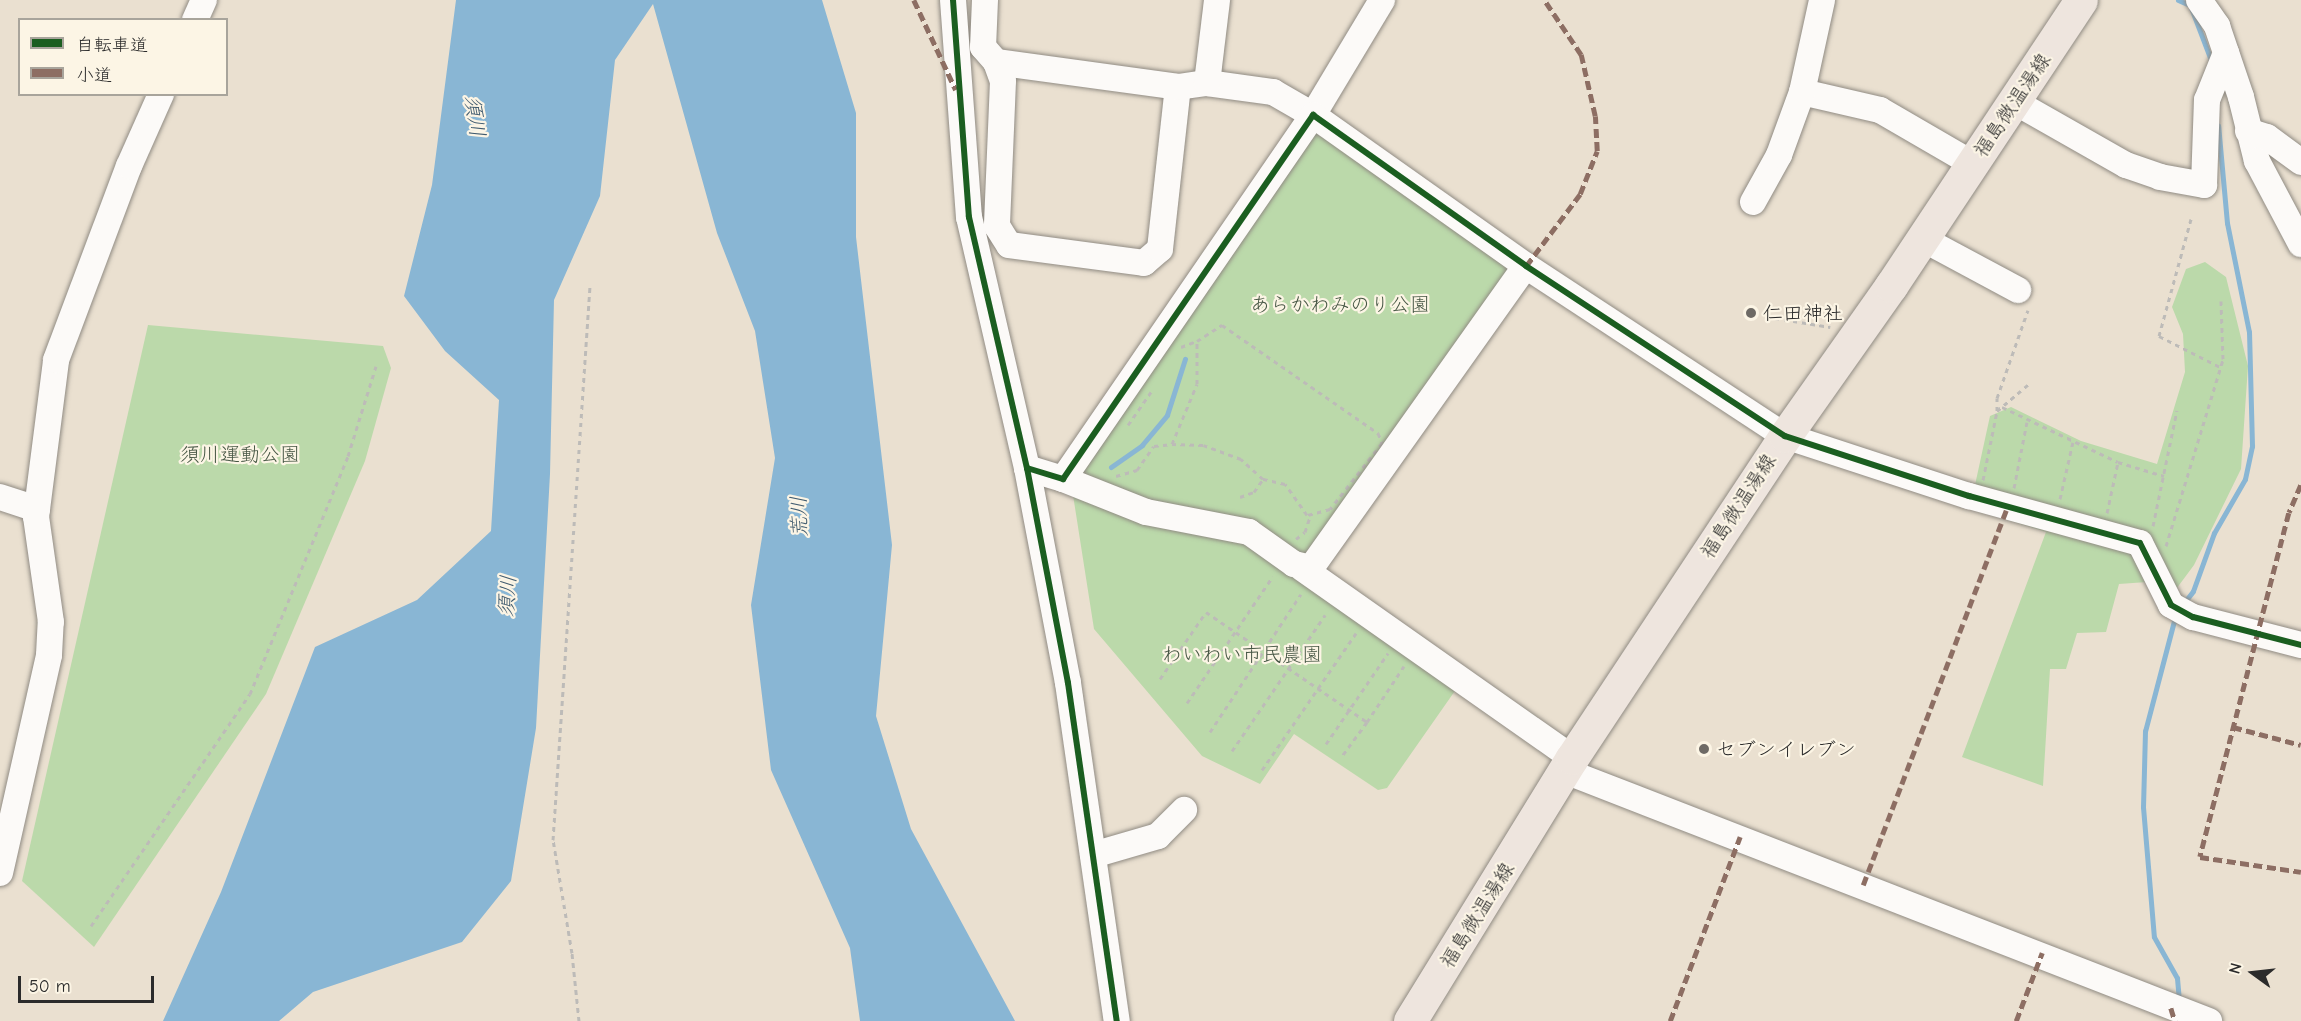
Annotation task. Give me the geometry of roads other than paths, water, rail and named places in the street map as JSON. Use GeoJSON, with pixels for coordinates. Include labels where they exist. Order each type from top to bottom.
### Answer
{"type":"FeatureCollection","features":[{"type":"Feature","properties":{"kind":"main road","name":"福島微温湯線"},"geometry":{"type":"LineString","coordinates":[[1410,1021],[1568,765],[1785,436],[1923,239],[2081,0]]}},
{"type":"Feature","properties":{"kind":"street"},"geometry":{"type":"LineString","coordinates":[[196,18],[204,0]]}},
{"type":"Feature","properties":{"kind":"street"},"geometry":{"type":"LineString","coordinates":[[953,0],[969,217],[1027,468],[1068,683],[1118,1021]]}},
{"type":"Feature","properties":{"kind":"street"},"geometry":{"type":"LineString","coordinates":[[986,0],[983,47],[996,62],[1004,81],[997,226],[1009,245],[1144,263],[1160,249],[1178,87]]}},
{"type":"Feature","properties":{"kind":"street"},"geometry":{"type":"LineString","coordinates":[[1207,83],[1216,0]]}},
{"type":"Feature","properties":{"kind":"street"},"geometry":{"type":"LineString","coordinates":[[1062,479],[1313,116],[1382,0]]}},
{"type":"Feature","properties":{"kind":"street"},"geometry":{"type":"LineString","coordinates":[[1753,202],[1779,155],[1802,92],[1822,0]]}},
{"type":"Feature","properties":{"kind":"street"},"geometry":{"type":"LineString","coordinates":[[2199,0],[2217,26],[2257,161],[2301,244]]}},
{"type":"Feature","properties":{"kind":"street"},"geometry":{"type":"LineString","coordinates":[[2015,102],[2126,165],[2204,185],[2207,100],[2226,53]]}},
{"type":"Feature","properties":{"kind":"street"},"geometry":{"type":"LineString","coordinates":[[996,62],[1178,87],[1207,83],[1273,92],[1313,116],[1526,266],[1785,436],[1979,499],[2140,543],[2171,605],[2193,617],[2301,645]]}},
{"type":"Feature","properties":{"kind":"street"},"geometry":{"type":"LineString","coordinates":[[1802,92],[1880,110],[1973,164]]}},
{"type":"Feature","properties":{"kind":"street"},"geometry":{"type":"LineString","coordinates":[[0,873],[50,655],[51,622],[37,509],[56,360],[129,166],[160,96]]}},
{"type":"Feature","properties":{"kind":"street"},"geometry":{"type":"LineString","coordinates":[[2248,131],[2267,137],[2301,162]]}},
{"type":"Feature","properties":{"kind":"street"},"geometry":{"type":"LineString","coordinates":[[1923,239],[2025,295]]}},
{"type":"Feature","properties":{"kind":"street"},"geometry":{"type":"LineString","coordinates":[[1285,566],[1311,568],[1526,266]]}},
{"type":"Feature","properties":{"kind":"street"},"geometry":{"type":"LineString","coordinates":[[1027,468],[1062,479],[1146,512],[1249,532],[1285,566],[1568,765],[2209,1021]]}},
{"type":"Feature","properties":{"kind":"street"},"geometry":{"type":"LineString","coordinates":[[0,497],[37,509]]}},
{"type":"Feature","properties":{"kind":"street"},"geometry":{"type":"LineString","coordinates":[[1093,855],[1158,836],[1184,810]]}},
{"type":"Feature","properties":{"kind":"water"},"geometry":{"type":"Polygon","coordinates":[[[456,0],[822,0],[856,113],[856,237],[892,545],[876,716],[911,829],[1015,1021],[860,1021],[850,948],[771,770],[751,605],[775,458],[755,331],[717,233],[653,4],[615,60],[600,196],[554,300],[550,474],[536,728],[511,881],[462,942],[313,992],[279,1021],[163,1021],[221,892],[315,647],[417,600],[491,531],[499,400],[445,351],[404,296],[432,185],[456,0]]]}},
{"type":"Feature","properties":{"kind":"waterway"},"geometry":{"type":"LineString","coordinates":[[2178,0],[2190,5],[2212,63]]}},
{"type":"Feature","properties":{"kind":"waterway"},"geometry":{"type":"LineString","coordinates":[[2183,604],[2193,591],[2214,533],[2245,479],[2252,446],[2249,332],[2227,223],[2218,125]]}},
{"type":"Feature","properties":{"kind":"waterway"},"geometry":{"type":"LineString","coordinates":[[1111,467],[1142,445],[1167,415],[1185,359]]}},
{"type":"Feature","properties":{"kind":"waterway"},"geometry":{"type":"LineString","coordinates":[[2175,617],[2145,731],[2143,807],[2154,937],[2177,978],[2179,1001]]}},
{"type":"Feature","properties":{"kind":"place","name":"仁田神社"},"geometry":{"type":"Point","coordinates":[1751,313]}},
{"type":"Feature","properties":{"kind":"place","name":"セブンイレブン"},"geometry":{"type":"Point","coordinates":[1704,749]}},
{"type":"Feature","properties":{"kind":"water label","name":"須川"},"geometry":{"type":"Point","coordinates":[475,116]}},
{"type":"Feature","properties":{"kind":"water label","name":"荒川"},"geometry":{"type":"Point","coordinates":[799,517]}},
{"type":"Feature","properties":{"kind":"water label","name":"須川"},"geometry":{"type":"Point","coordinates":[507,596]}},
{"type":"Feature","properties":{"kind":"park label","name":"あらかわみのり公園"},"geometry":{"type":"Point","coordinates":[1340,304]}},
{"type":"Feature","properties":{"kind":"park label","name":"須川運動公園"},"geometry":{"type":"Point","coordinates":[240,454]}},
{"type":"Feature","properties":{"kind":"park label","name":"わいわい市民農園"},"geometry":{"type":"Point","coordinates":[1242,654]}}]}
